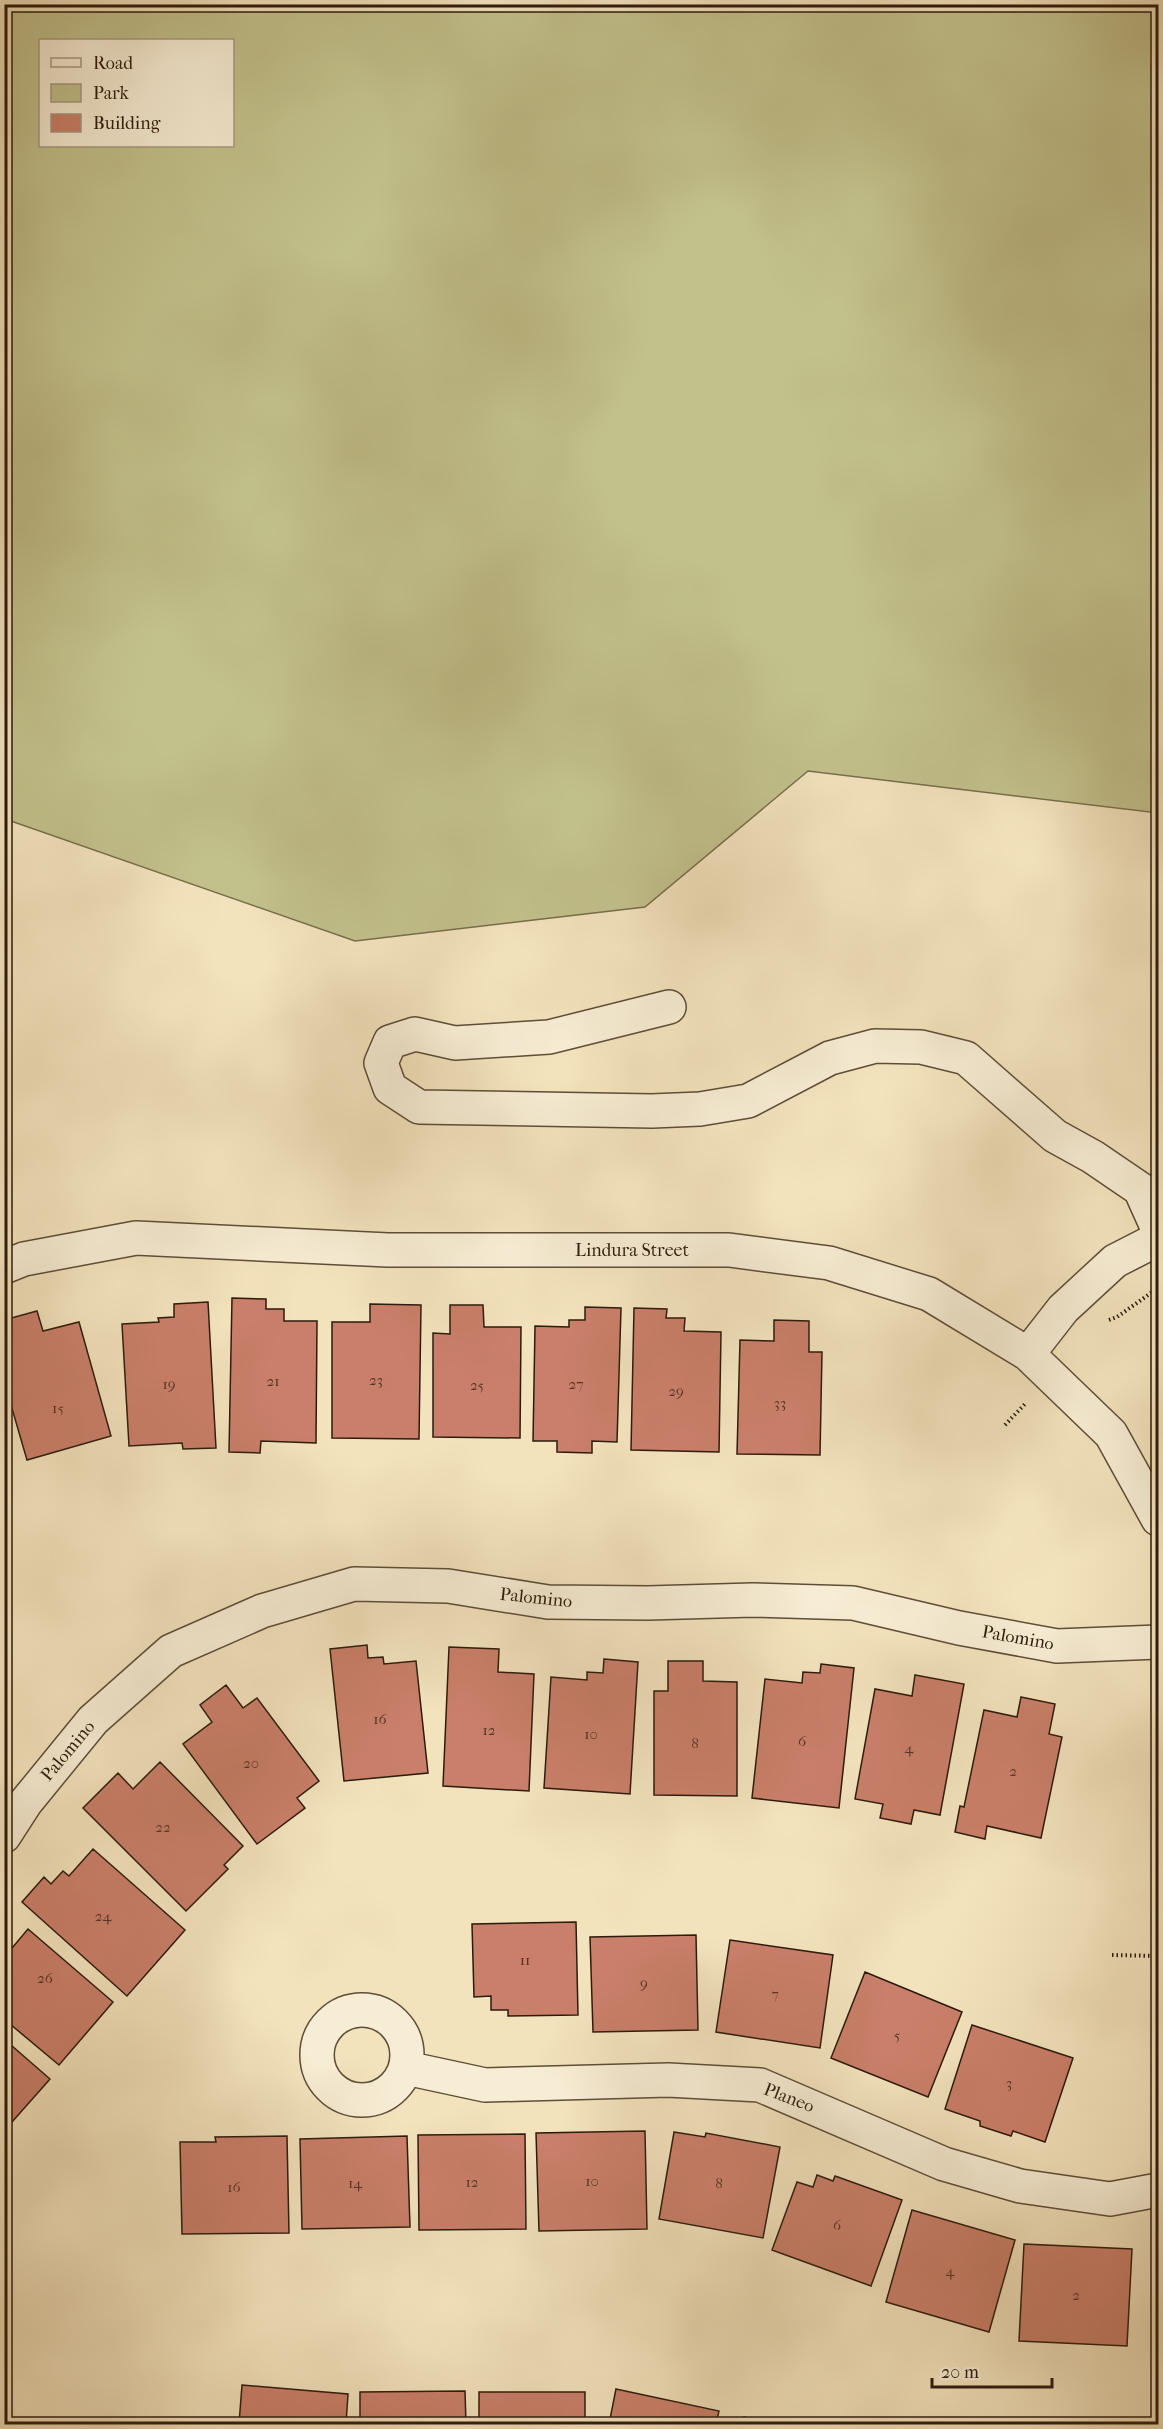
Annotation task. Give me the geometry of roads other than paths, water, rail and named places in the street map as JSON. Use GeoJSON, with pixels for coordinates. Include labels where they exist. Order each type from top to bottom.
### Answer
{"type":"FeatureCollection","features":[{"type":"Feature","properties":{"kind":"street"},"geometry":{"type":"LineString","coordinates":[[669,1007],[549,1037],[455,1043],[415,1034],[390,1042],[381,1063],[390,1088],[419,1107],[652,1111],[700,1109],[748,1101],[830,1058],[875,1046],[921,1047],[966,1058],[1055,1136],[1093,1157],[1140,1189],[1158,1228]]}},
{"type":"Feature","properties":{"kind":"street","name":"Lindura Street"},"geometry":{"type":"LineString","coordinates":[[4,1267],[24,1259],[136,1238],[388,1250],[729,1250],[829,1263],[929,1294],[1028,1354],[1111,1434],[1158,1519]]}},
{"type":"Feature","properties":{"kind":"street"},"geometry":{"type":"LineString","coordinates":[[1028,1354],[1064,1309],[1115,1261],[1158,1239]]}},
{"type":"Feature","properties":{"kind":"street","name":"Palomino"},"geometry":{"type":"LineString","coordinates":[[4,1836],[26,1802],[93,1720],[171,1651],[262,1611],[354,1584],[448,1586],[548,1602],[648,1603],[753,1600],[853,1603],[958,1628],[1057,1646],[1158,1642]]}},
{"type":"Feature","properties":{"kind":"street","name":"Planeo"},"geometry":{"type":"LineString","coordinates":[[406,2068],[485,2085],[668,2080],[760,2085],[944,2164],[1020,2186],[1110,2199],[1158,2190]]}}]}
